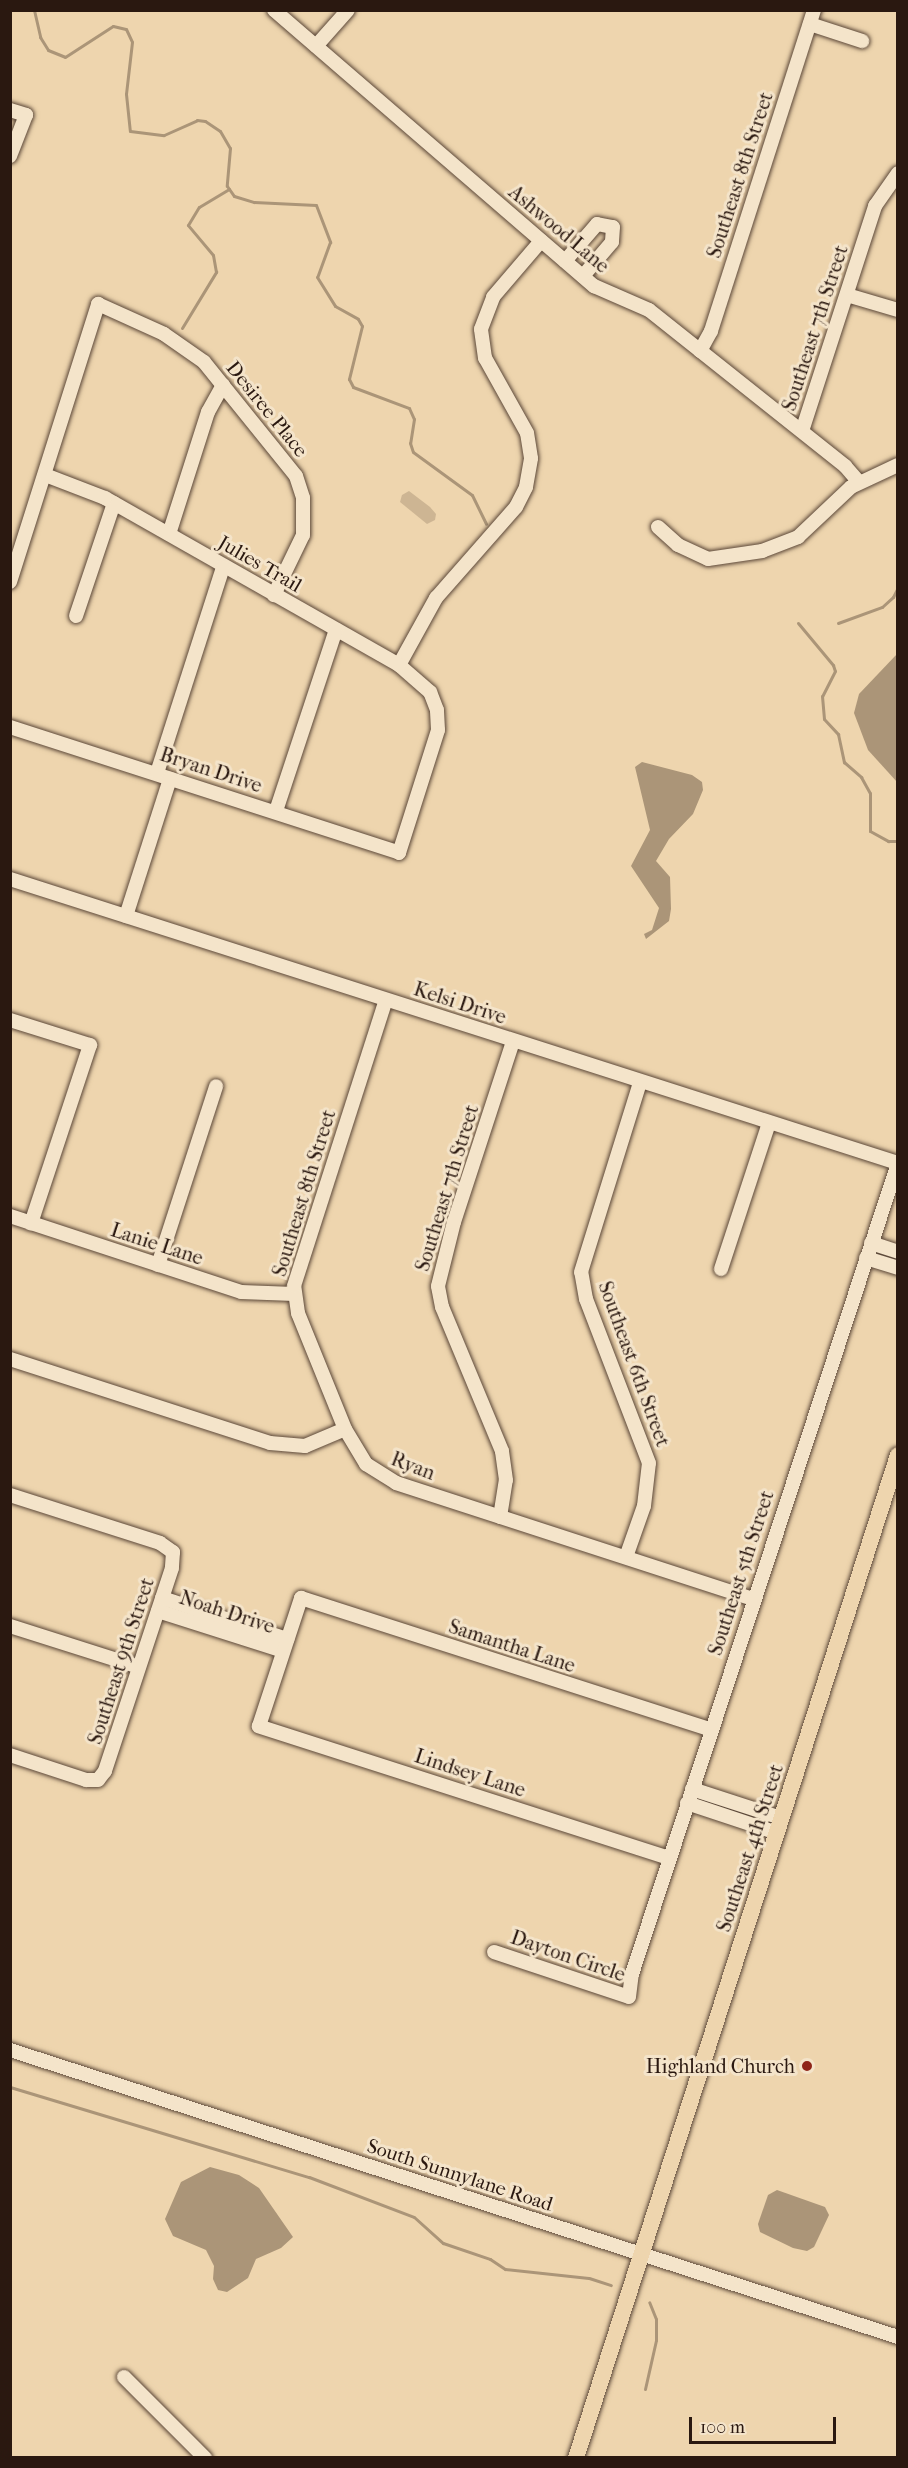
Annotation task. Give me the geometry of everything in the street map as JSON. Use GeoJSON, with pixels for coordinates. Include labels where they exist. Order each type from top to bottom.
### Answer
{"type":"FeatureCollection","features":[{"type":"Feature","properties":{"kind":"main road","name":"Southeast 4th Street"},"geometry":{"type":"LineString","coordinates":[[576,2457],[897,1455]]}},
{"type":"Feature","properties":{"kind":"street","name":"Ashwood Lane"},"geometry":{"type":"LineString","coordinates":[[274,10],[600,290],[643,305],[802,431],[859,482]]}},
{"type":"Feature","properties":{"kind":"street"},"geometry":{"type":"LineString","coordinates":[[316,46],[348,10]]}},
{"type":"Feature","properties":{"kind":"street"},"geometry":{"type":"LineString","coordinates":[[812,17],[862,41]]}},
{"type":"Feature","properties":{"kind":"street","name":"Southeast 8th Street"},"geometry":{"type":"LineString","coordinates":[[700,351],[711,331],[812,17]]}},
{"type":"Feature","properties":{"kind":"street"},"geometry":{"type":"LineString","coordinates":[[10,110],[26,115],[10,156]]}},
{"type":"Feature","properties":{"kind":"street","name":"Southeast 7th Street"},"geometry":{"type":"LineString","coordinates":[[802,431],[881,192],[897,173]]}},
{"type":"Feature","properties":{"kind":"street"},"geometry":{"type":"LineString","coordinates":[[565,261],[597,224],[613,227],[612,242],[583,276]]}},
{"type":"Feature","properties":{"kind":"street"},"geometry":{"type":"LineString","coordinates":[[399,665],[436,598],[516,507],[526,487],[531,466],[527,433],[485,358],[481,328],[493,297],[541,241]]}},
{"type":"Feature","properties":{"kind":"street"},"geometry":{"type":"LineString","coordinates":[[847,295],[897,310]]}},
{"type":"Feature","properties":{"kind":"street","name":"Desiree Place"},"geometry":{"type":"LineString","coordinates":[[45,475],[98,304],[172,339],[204,362],[223,385],[288,464],[303,498],[300,544],[274,595]]}},
{"type":"Feature","properties":{"kind":"street"},"geometry":{"type":"LineString","coordinates":[[169,534],[208,412],[223,385]]}},
{"type":"Feature","properties":{"kind":"street"},"geometry":{"type":"LineString","coordinates":[[658,527],[684,549],[708,559],[762,551],[805,532],[859,482],[897,465]]}},
{"type":"Feature","properties":{"kind":"street"},"geometry":{"type":"LineString","coordinates":[[10,582],[45,475]]}},
{"type":"Feature","properties":{"kind":"street","name":"Julies Trail"},"geometry":{"type":"LineString","coordinates":[[45,475],[114,503],[399,665],[424,684],[437,710],[436,738],[399,853]]}},
{"type":"Feature","properties":{"kind":"street"},"geometry":{"type":"LineString","coordinates":[[76,616],[114,503]]}},
{"type":"Feature","properties":{"kind":"street"},"geometry":{"type":"LineString","coordinates":[[157,773],[224,567]]}},
{"type":"Feature","properties":{"kind":"street"},"geometry":{"type":"LineString","coordinates":[[276,811],[336,630]]}},
{"type":"Feature","properties":{"kind":"street","name":"Bryan Drive"},"geometry":{"type":"LineString","coordinates":[[10,727],[276,811],[399,853]]}},
{"type":"Feature","properties":{"kind":"street"},"geometry":{"type":"LineString","coordinates":[[126,916],[171,779]]}},
{"type":"Feature","properties":{"kind":"street","name":"Kelsi Drive"},"geometry":{"type":"LineString","coordinates":[[10,879],[897,1163]]}},
{"type":"Feature","properties":{"kind":"street","name":"Southeast 8th Street"},"geometry":{"type":"LineString","coordinates":[[345,1429],[294,1294],[298,1269],[386,1000]]}},
{"type":"Feature","properties":{"kind":"street"},"geometry":{"type":"LineString","coordinates":[[10,1020],[90,1044],[31,1223]]}},
{"type":"Feature","properties":{"kind":"street","name":"Southeast 7th Street"},"geometry":{"type":"LineString","coordinates":[[500,1517],[506,1480],[502,1451],[442,1307],[438,1286],[451,1231],[513,1041]]}},
{"type":"Feature","properties":{"kind":"street","name":"Southeast 6th Street"},"geometry":{"type":"LineString","coordinates":[[626,1557],[644,1506],[649,1463],[585,1299],[581,1272],[640,1082]]}},
{"type":"Feature","properties":{"kind":"street"},"geometry":{"type":"LineString","coordinates":[[158,1265],[216,1086]]}},
{"type":"Feature","properties":{"kind":"street"},"geometry":{"type":"LineString","coordinates":[[721,1269],[769,1123]]}},
{"type":"Feature","properties":{"kind":"street","name":"Southeast 5th Street"},"geometry":{"type":"LineString","coordinates":[[629,1997],[632,1974],[669,1858],[897,1163]]}},
{"type":"Feature","properties":{"kind":"street","name":"Lanie Lane"},"geometry":{"type":"LineString","coordinates":[[10,1216],[241,1292],[294,1294]]}},
{"type":"Feature","properties":{"kind":"street"},"geometry":{"type":"LineString","coordinates":[[871,1243],[897,1252]]}},
{"type":"Feature","properties":{"kind":"street"},"geometry":{"type":"LineString","coordinates":[[866,1258],[897,1268]]}},
{"type":"Feature","properties":{"kind":"street"},"geometry":{"type":"LineString","coordinates":[[10,1359],[270,1443],[305,1446],[345,1429]]}},
{"type":"Feature","properties":{"kind":"street","name":"Ryan"},"geometry":{"type":"LineString","coordinates":[[345,1429],[366,1464],[384,1478],[753,1599]]}},
{"type":"Feature","properties":{"kind":"street","name":"Southeast 9th Street"},"geometry":{"type":"LineString","coordinates":[[10,1495],[160,1543],[173,1552],[172,1568],[160,1605],[105,1771],[98,1780],[86,1780],[10,1755]]}},
{"type":"Feature","properties":{"kind":"street","name":"Samantha Lane"},"geometry":{"type":"LineString","coordinates":[[285,1645],[301,1598],[711,1730]]}},
{"type":"Feature","properties":{"kind":"street","name":"Noah Drive"},"geometry":{"type":"LineString","coordinates":[[160,1605],[285,1645]]}},
{"type":"Feature","properties":{"kind":"street"},"geometry":{"type":"LineString","coordinates":[[10,1626],[139,1667]]}},
{"type":"Feature","properties":{"kind":"street","name":"Lindsey Lane"},"geometry":{"type":"LineString","coordinates":[[285,1645],[259,1726],[669,1858]]}},
{"type":"Feature","properties":{"kind":"street"},"geometry":{"type":"LineString","coordinates":[[692,1788],[779,1826]]}},
{"type":"Feature","properties":{"kind":"street"},"geometry":{"type":"LineString","coordinates":[[687,1803],[779,1826]]}},
{"type":"Feature","properties":{"kind":"street","name":"Dayton Circle"},"geometry":{"type":"LineString","coordinates":[[494,1952],[629,1997]]}},
{"type":"Feature","properties":{"kind":"street","name":"South Sunnylane Road"},"geometry":{"type":"LineString","coordinates":[[10,2050],[897,2337]]}},
{"type":"Feature","properties":{"kind":"street"},"geometry":{"type":"LineString","coordinates":[[124,2378],[205,2457]]}},
{"type":"Feature","properties":{"kind":"shaded area"},"geometry":{"type":"Polygon","coordinates":[[[409,491],[430,507],[436,514],[435,520],[427,524],[400,502],[402,495],[409,491]]]}},
{"type":"Feature","properties":{"kind":"shaded area"},"geometry":{"type":"Polygon","coordinates":[[[897,654],[897,782],[868,750],[854,713],[859,694],[897,654]]]}},
{"type":"Feature","properties":{"kind":"shaded area"},"geometry":{"type":"Polygon","coordinates":[[[642,762],[692,775],[702,782],[703,790],[693,814],[669,839],[656,861],[670,877],[671,909],[669,921],[646,939],[644,934],[652,930],[659,908],[631,866],[650,830],[635,767],[642,762]]]}},
{"type":"Feature","properties":{"kind":"shaded area"},"geometry":{"type":"Polygon","coordinates":[[[210,2167],[239,2175],[259,2188],[293,2237],[281,2248],[256,2259],[248,2278],[227,2292],[218,2290],[213,2279],[214,2266],[206,2250],[173,2236],[165,2219],[181,2182],[210,2167]]]}},
{"type":"Feature","properties":{"kind":"shaded area"},"geometry":{"type":"Polygon","coordinates":[[[777,2190],[825,2207],[829,2215],[814,2247],[807,2251],[793,2248],[760,2232],[758,2224],[768,2195],[777,2190]]]}},
{"type":"Feature","properties":{"kind":"waterway"},"geometry":{"type":"LineString","coordinates":[[34,10],[40,37],[48,50],[65,57],[113,26],[126,29],[132,42],[126,94],[130,131],[164,135],[197,120],[205,121],[220,131],[230,148],[227,186],[234,196],[254,202],[316,205],[330,242],[317,277],[335,306],[358,319],[362,326],[349,379],[353,387],[409,408],[414,419],[410,443],[413,452],[472,495],[486,524]]}},
{"type":"Feature","properties":{"kind":"waterway"},"geometry":{"type":"LineString","coordinates":[[182,328],[216,272],[213,255],[188,225],[199,207],[229,189]]}},
{"type":"Feature","properties":{"kind":"waterway"},"geometry":{"type":"LineString","coordinates":[[838,623],[882,607],[893,597],[898,587]]}},
{"type":"Feature","properties":{"kind":"waterway"},"geometry":{"type":"LineString","coordinates":[[798,623],[833,665],[835,671],[822,696],[824,719],[838,734],[844,762],[861,777],[870,793],[870,831],[888,841],[898,841]]}},
{"type":"Feature","properties":{"kind":"waterway"},"geometry":{"type":"LineString","coordinates":[[10,2087],[309,2177],[414,2217],[443,2243],[490,2259],[505,2269],[589,2278],[611,2285]]}},
{"type":"Feature","properties":{"kind":"waterway"},"geometry":{"type":"LineString","coordinates":[[645,2389],[656,2340],[656,2319],[649,2302]]}},
{"type":"Feature","properties":{"kind":"place","name":"Highland Church"},"geometry":{"type":"Point","coordinates":[807,2066]}}]}
